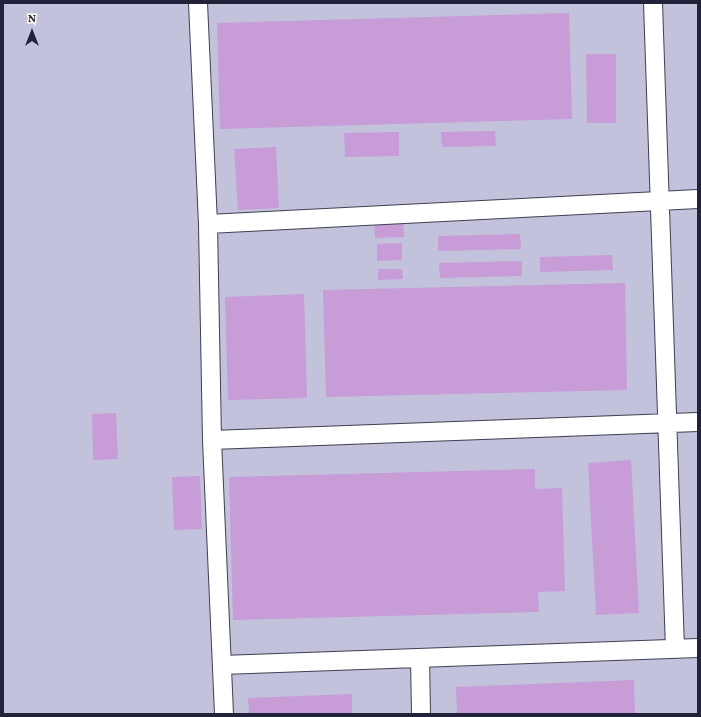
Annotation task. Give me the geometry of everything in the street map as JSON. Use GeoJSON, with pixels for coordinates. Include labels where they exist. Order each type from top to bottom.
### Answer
{"type":"FeatureCollection","features":[{"type":"Feature","properties":{"kind":"street"},"geometry":{"type":"LineString","coordinates":[[198,3],[208,224],[212,440],[224,714]]}},
{"type":"Feature","properties":{"kind":"street"},"geometry":{"type":"LineString","coordinates":[[653,3],[675,649]]}},
{"type":"Feature","properties":{"kind":"street"},"geometry":{"type":"LineString","coordinates":[[208,224],[698,199]]}},
{"type":"Feature","properties":{"kind":"street"},"geometry":{"type":"LineString","coordinates":[[212,440],[698,422]]}},
{"type":"Feature","properties":{"kind":"street"},"geometry":{"type":"LineString","coordinates":[[222,665],[698,648]]}},
{"type":"Feature","properties":{"kind":"street"},"geometry":{"type":"LineString","coordinates":[[420,658],[421,714]]}},
{"type":"Feature","properties":{"kind":"shaded area"},"geometry":{"type":"Polygon","coordinates":[[[3,3],[698,3],[698,714],[3,714],[3,3]]]}},
{"type":"Feature","properties":{"kind":"building"},"geometry":{"type":"Polygon","coordinates":[[[569,13],[572,119],[220,129],[217,23],[569,13]]]}},
{"type":"Feature","properties":{"kind":"building"},"geometry":{"type":"Polygon","coordinates":[[[586,54],[616,54],[616,123],[587,123],[586,54]]]}},
{"type":"Feature","properties":{"kind":"building"},"geometry":{"type":"Polygon","coordinates":[[[495,131],[496,146],[442,147],[441,132],[495,131]]]}},
{"type":"Feature","properties":{"kind":"building"},"geometry":{"type":"Polygon","coordinates":[[[399,132],[399,156],[345,157],[344,133],[399,132]]]}},
{"type":"Feature","properties":{"kind":"building"},"geometry":{"type":"Polygon","coordinates":[[[276,147],[279,208],[238,210],[234,149],[276,147]]]}},
{"type":"Feature","properties":{"kind":"building"},"geometry":{"type":"Polygon","coordinates":[[[403,216],[404,237],[375,238],[374,217],[403,216]]]}},
{"type":"Feature","properties":{"kind":"building"},"geometry":{"type":"Polygon","coordinates":[[[520,234],[521,249],[438,251],[438,236],[520,234]]]}},
{"type":"Feature","properties":{"kind":"building"},"geometry":{"type":"Polygon","coordinates":[[[402,243],[402,260],[377,261],[377,244],[402,243]]]}},
{"type":"Feature","properties":{"kind":"building"},"geometry":{"type":"Polygon","coordinates":[[[612,255],[613,270],[540,272],[540,257],[612,255]]]}},
{"type":"Feature","properties":{"kind":"building"},"geometry":{"type":"Polygon","coordinates":[[[522,261],[522,276],[440,278],[439,263],[522,261]]]}},
{"type":"Feature","properties":{"kind":"building"},"geometry":{"type":"Polygon","coordinates":[[[378,269],[402,269],[403,279],[378,280],[378,269]]]}},
{"type":"Feature","properties":{"kind":"building"},"geometry":{"type":"Polygon","coordinates":[[[625,283],[627,390],[326,397],[323,290],[625,283]]]}},
{"type":"Feature","properties":{"kind":"building"},"geometry":{"type":"Polygon","coordinates":[[[304,294],[307,398],[228,400],[225,297],[304,294]]]}},
{"type":"Feature","properties":{"kind":"building"},"geometry":{"type":"Polygon","coordinates":[[[116,413],[118,459],[93,460],[92,414],[116,413]]]}},
{"type":"Feature","properties":{"kind":"building"},"geometry":{"type":"Polygon","coordinates":[[[631,460],[639,613],[596,615],[588,463],[631,460]]]}},
{"type":"Feature","properties":{"kind":"building"},"geometry":{"type":"Polygon","coordinates":[[[535,469],[535,489],[562,488],[565,591],[538,592],[539,612],[233,620],[229,477],[535,469]]]}},
{"type":"Feature","properties":{"kind":"building"},"geometry":{"type":"Polygon","coordinates":[[[200,476],[202,529],[174,530],[172,477],[200,476]]]}},
{"type":"Feature","properties":{"kind":"building"},"geometry":{"type":"Polygon","coordinates":[[[634,680],[635,714],[457,714],[456,687],[634,680]]]}},
{"type":"Feature","properties":{"kind":"building"},"geometry":{"type":"Polygon","coordinates":[[[352,694],[352,714],[249,714],[248,698],[352,694]]]}}]}
